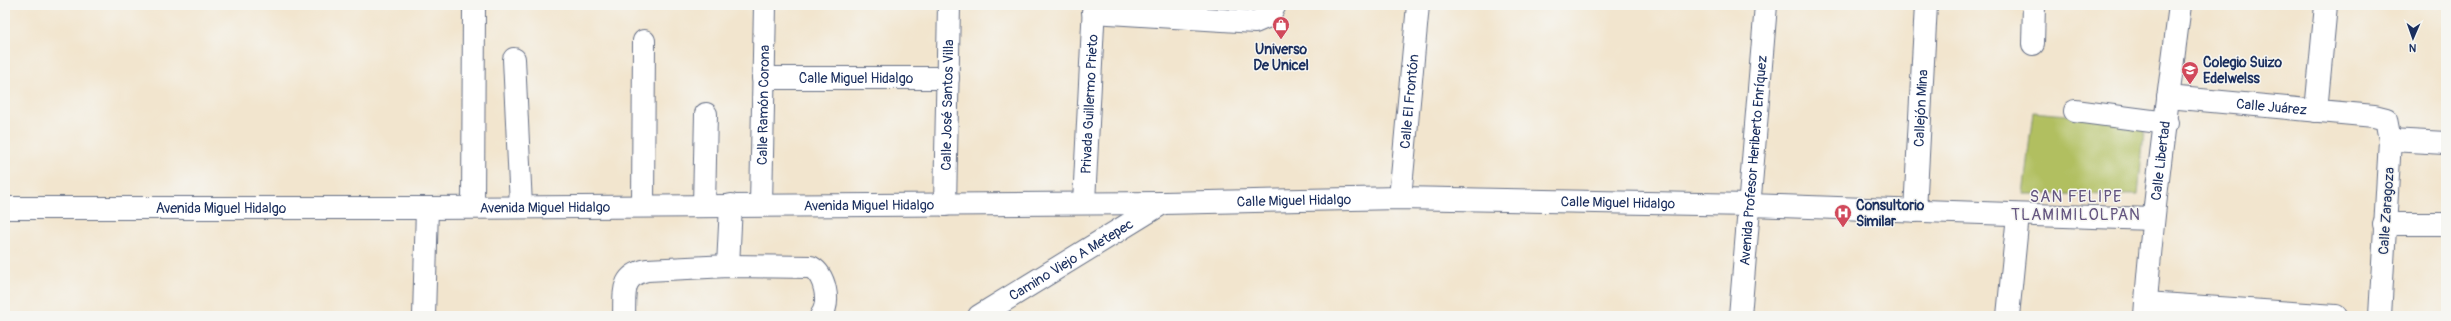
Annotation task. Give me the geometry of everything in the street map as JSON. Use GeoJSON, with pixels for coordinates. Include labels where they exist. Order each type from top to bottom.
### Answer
{"type":"FeatureCollection","features":[{"type":"Feature","properties":{"kind":"street"},"geometry":{"type":"LineString","coordinates":[[473,207],[474,5]]}},
{"type":"Feature","properties":{"kind":"street","name":"Calle Ramón Corona"},"geometry":{"type":"LineString","coordinates":[[761,205],[765,5]]}},
{"type":"Feature","properties":{"kind":"street","name":"Calle José Santos Villa"},"geometry":{"type":"LineString","coordinates":[[945,204],[949,5]]}},
{"type":"Feature","properties":{"kind":"street"},"geometry":{"type":"LineString","coordinates":[[1093,9],[1255,22],[1270,16],[1275,5]]}},
{"type":"Feature","properties":{"kind":"street","name":"Calle El Frontón"},"geometry":{"type":"LineString","coordinates":[[1400,198],[1418,5]]}},
{"type":"Feature","properties":{"kind":"street","name":"Avenida Profesor Heriberto Enríquez"},"geometry":{"type":"LineString","coordinates":[[1740,316],[1766,5]]}},
{"type":"Feature","properties":{"kind":"street","name":"Callejón Mina"},"geometry":{"type":"LineString","coordinates":[[1915,212],[1926,5]]}},
{"type":"Feature","properties":{"kind":"street"},"geometry":{"type":"LineString","coordinates":[[2033,44],[2034,5]]}},
{"type":"Feature","properties":{"kind":"street","name":"Calle Libertad"},"geometry":{"type":"LineString","coordinates":[[2145,310],[2152,219],[2166,123],[2180,5]]}},
{"type":"Feature","properties":{"kind":"street"},"geometry":{"type":"LineString","coordinates":[[2316,111],[2326,5]]}},
{"type":"Feature","properties":{"kind":"street","name":"Privada Guillermo Prieto"},"geometry":{"type":"LineString","coordinates":[[1084,202],[1093,9]]}},
{"type":"Feature","properties":{"kind":"street"},"geometry":{"type":"LineString","coordinates":[[643,205],[644,41]]}},
{"type":"Feature","properties":{"kind":"street"},"geometry":{"type":"LineString","coordinates":[[514,59],[521,206]]}},
{"type":"Feature","properties":{"kind":"street","name":"Calle Miguel Hidalgo"},"geometry":{"type":"LineString","coordinates":[[763,78],[948,78]]}},
{"type":"Feature","properties":{"kind":"street","name":"Calle Juárez"},"geometry":{"type":"LineString","coordinates":[[2168,97],[2374,116]]}},
{"type":"Feature","properties":{"kind":"street"},"geometry":{"type":"LineString","coordinates":[[2075,111],[2166,123]]}},
{"type":"Feature","properties":{"kind":"street"},"geometry":{"type":"LineString","coordinates":[[704,205],[706,114]]}},
{"type":"Feature","properties":{"kind":"street","name":"Calle Zaragoza"},"geometry":{"type":"LineString","coordinates":[[2374,116],[2386,119],[2390,140],[2384,224],[2380,316]]}},
{"type":"Feature","properties":{"kind":"street"},"geometry":{"type":"LineString","coordinates":[[2390,140],[2446,143]]}},
{"type":"Feature","properties":{"kind":"street","name":"Calle Miguel Hidalgo"},"geometry":{"type":"LineString","coordinates":[[1084,202],[1163,203],[1400,198],[1750,205],[1915,212],[2152,219]]}},
{"type":"Feature","properties":{"kind":"street","name":"Avenida Miguel Hidalgo"},"geometry":{"type":"LineString","coordinates":[[5,208],[427,208],[1084,202]]}},
{"type":"Feature","properties":{"kind":"street","name":"Camino Viejo A Metepec"},"geometry":{"type":"LineString","coordinates":[[991,312],[1163,203]]}},
{"type":"Feature","properties":{"kind":"street"},"geometry":{"type":"LineString","coordinates":[[728,266],[731,205]]}},
{"type":"Feature","properties":{"kind":"street"},"geometry":{"type":"LineString","coordinates":[[424,316],[427,208]]}},
{"type":"Feature","properties":{"kind":"street"},"geometry":{"type":"LineString","coordinates":[[2008,316],[2018,215]]}},
{"type":"Feature","properties":{"kind":"street"},"geometry":{"type":"LineString","coordinates":[[2384,224],[2446,224]]}},
{"type":"Feature","properties":{"kind":"street"},"geometry":{"type":"LineString","coordinates":[[624,316],[626,285],[631,275],[637,272],[647,270],[728,266],[811,267],[821,276],[823,283],[825,303],[821,316]]}},
{"type":"Feature","properties":{"kind":"street"},"geometry":{"type":"LineString","coordinates":[[2145,310],[2336,316]]}},
{"type":"Feature","properties":{"kind":"green space"},"geometry":{"type":"Polygon","coordinates":[[[2033,112],[2145,122],[2138,195],[2023,194],[2033,112]]]}},
{"type":"Feature","properties":{"kind":"place","name":"Universo De Unicel"},"geometry":{"type":"Point","coordinates":[1281,40]}},
{"type":"Feature","properties":{"kind":"place","name":"Colegio Suizo Edelwelss"},"geometry":{"type":"Point","coordinates":[2190,85]}},
{"type":"Feature","properties":{"kind":"place","name":"Consultorio Similar"},"geometry":{"type":"Point","coordinates":[1843,228]}},
{"type":"Feature","properties":{"kind":"district","name":"SAN FELIPE TLAMIMILOLPAN"},"geometry":{"type":"Point","coordinates":[2076,205]}}]}
